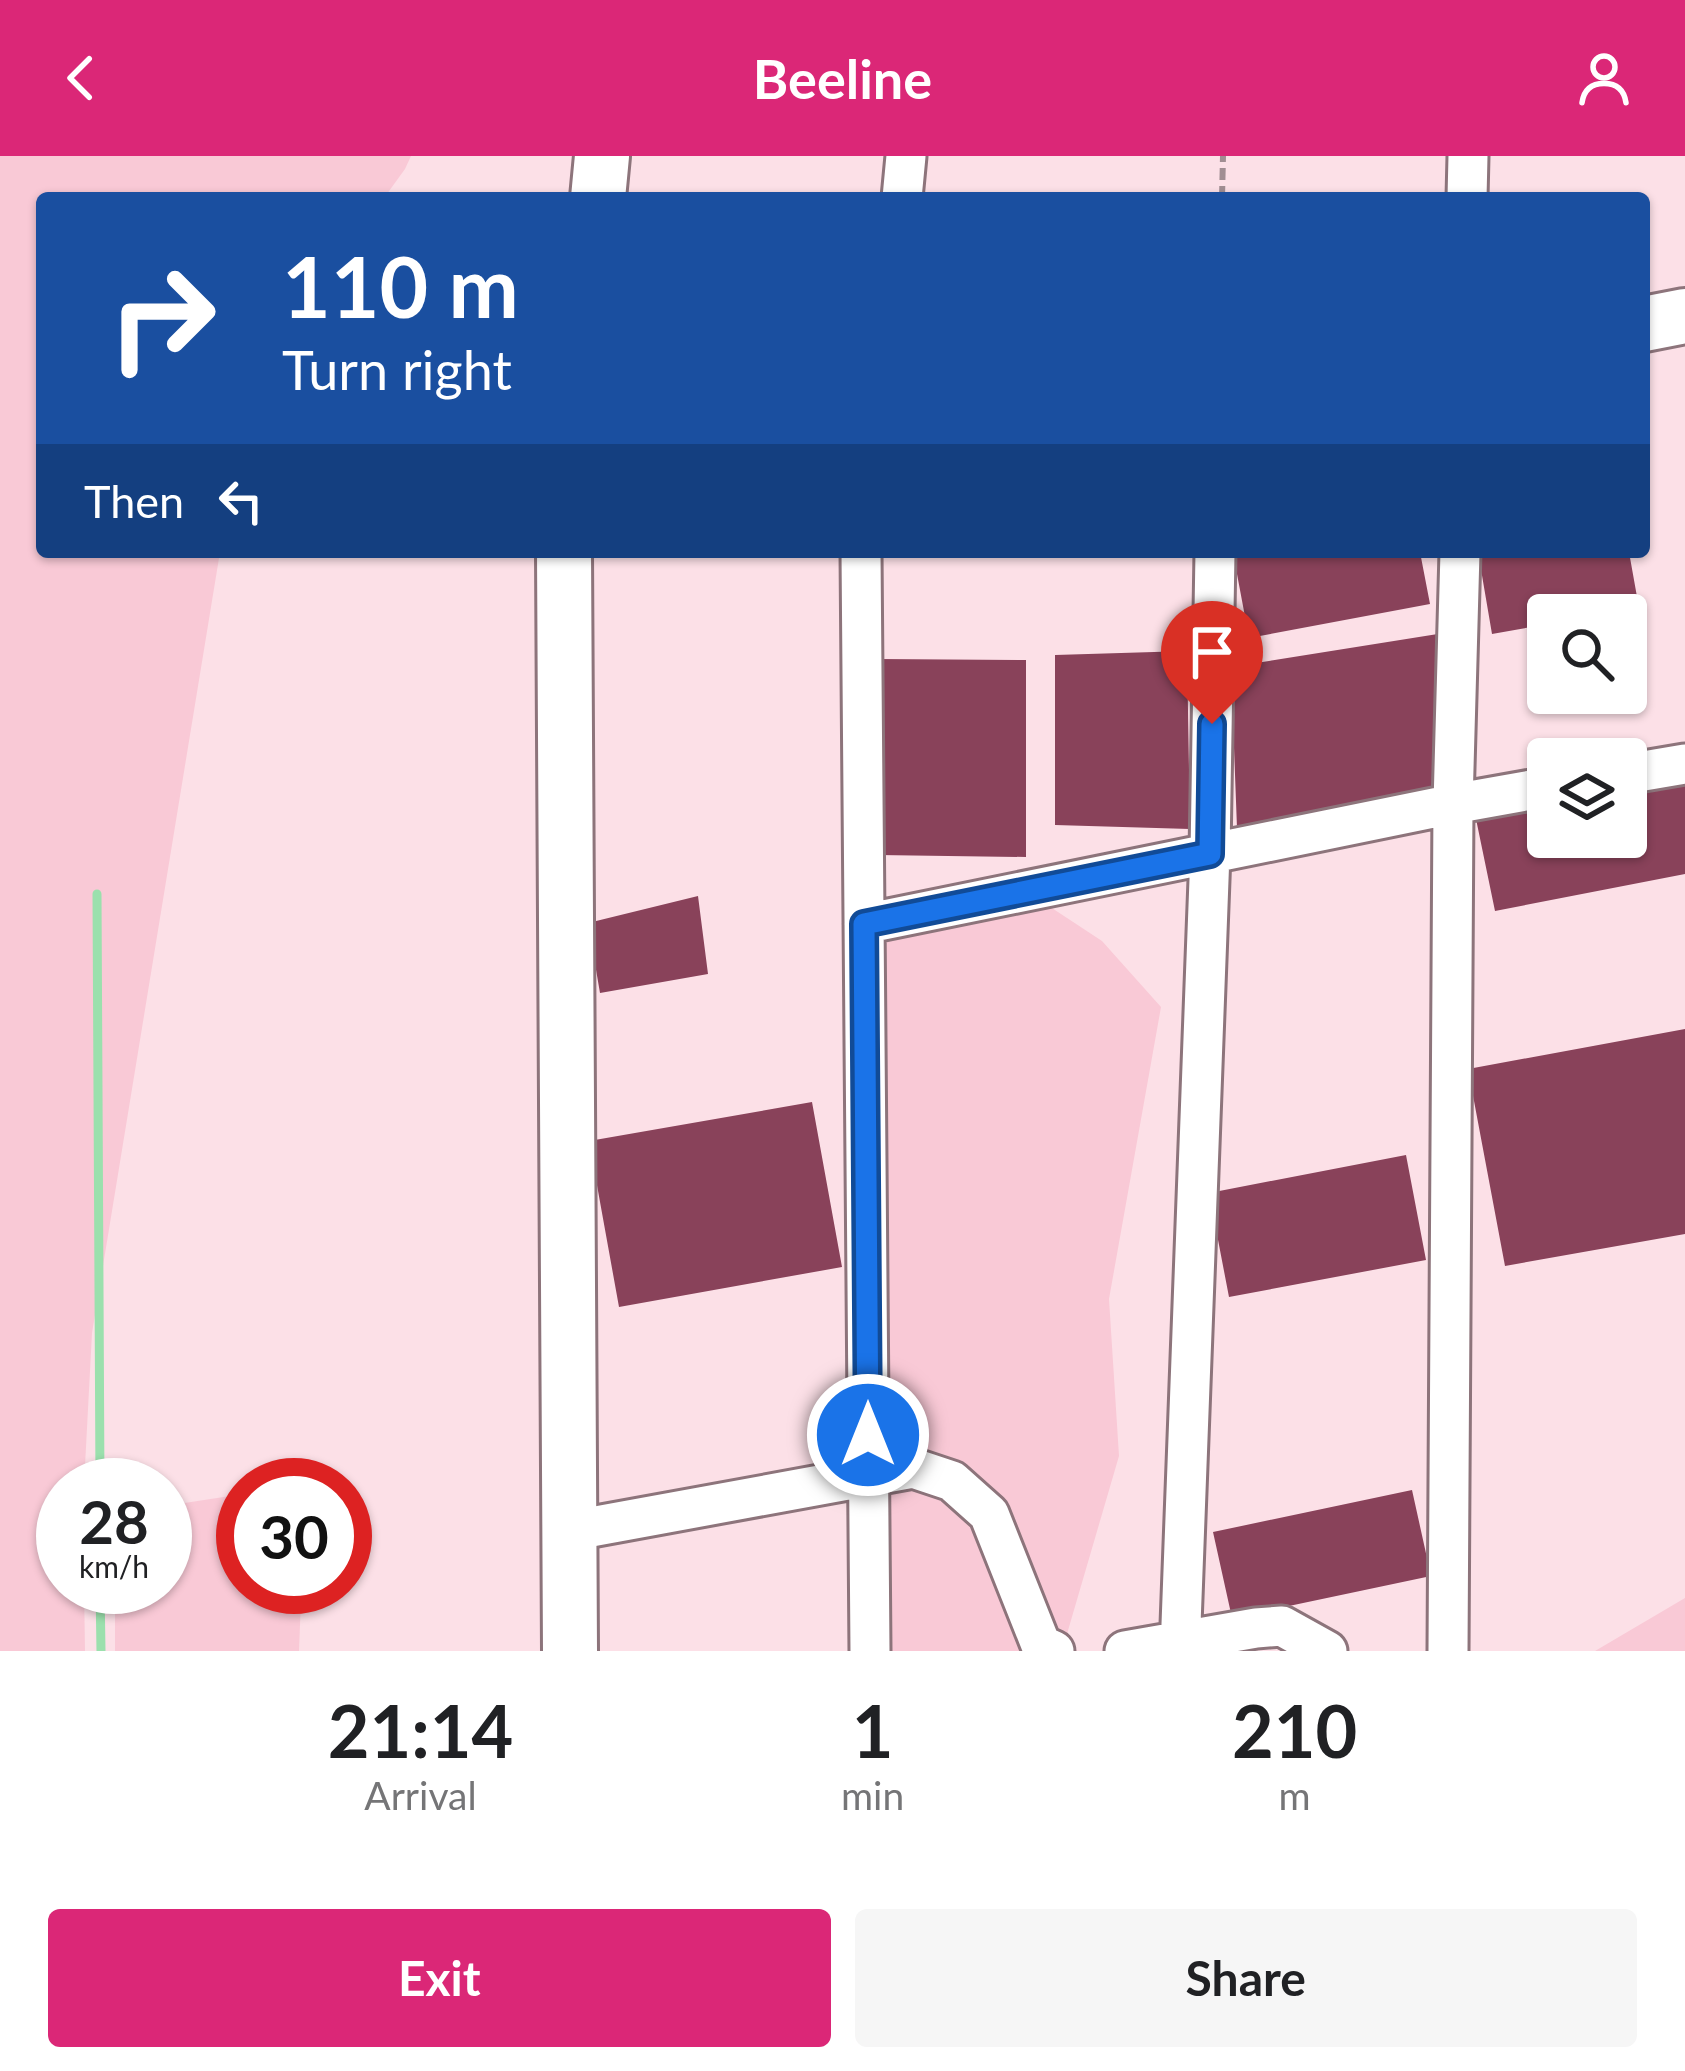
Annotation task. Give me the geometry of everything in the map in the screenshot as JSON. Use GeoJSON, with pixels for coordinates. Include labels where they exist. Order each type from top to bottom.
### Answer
{"type":"FeatureCollection","features":[{"type":"Feature","properties":{"kind":"street"},"geometry":{"type":"LineString","coordinates":[[599,192],[602,156]]}},
{"type":"Feature","properties":{"kind":"street"},"geometry":{"type":"LineString","coordinates":[[903,192],[906,156]]}},
{"type":"Feature","properties":{"kind":"street"},"geometry":{"type":"LineString","coordinates":[[1467,192],[1468,156]]}},
{"type":"Feature","properties":{"kind":"street"},"geometry":{"type":"LineString","coordinates":[[1650,323],[1685,316]]}},
{"type":"Feature","properties":{"kind":"street"},"geometry":{"type":"LineString","coordinates":[[564,558],[570,1651]]}},
{"type":"Feature","properties":{"kind":"street"},"geometry":{"type":"LineString","coordinates":[[861,558],[870,1651]]}},
{"type":"Feature","properties":{"kind":"street"},"geometry":{"type":"LineString","coordinates":[[1180,1646],[1210,854],[1214,558]]}},
{"type":"Feature","properties":{"kind":"street"},"geometry":{"type":"LineString","coordinates":[[1448,1651],[1453,803],[1460,558]]}},
{"type":"Feature","properties":{"kind":"street"},"geometry":{"type":"LineString","coordinates":[[1647,770],[1685,764]]}},
{"type":"Feature","properties":{"kind":"street"},"geometry":{"type":"LineString","coordinates":[[864,924],[1527,791]]}},
{"type":"Feature","properties":{"kind":"street"},"geometry":{"type":"LineString","coordinates":[[569,1531],[913,1468],[952,1481],[988,1514],[1041,1645],[1054,1651]]}},
{"type":"Feature","properties":{"kind":"street"},"geometry":{"type":"LineString","coordinates":[[1125,1651],[1180,1646],[1282,1626],[1327,1651]]}},
{"type":"Feature","properties":{"kind":"path"},"geometry":{"type":"LineString","coordinates":[[1222,192],[1223,156]]}},
{"type":"Feature","properties":{"kind":"shaded area"},"geometry":{"type":"Polygon","coordinates":[[[0,156],[411,156],[388,192],[36,192],[36,558],[219,558],[92,1333],[85,1458],[36,1458],[36,1614],[84,1614],[85,1651],[0,1651],[0,156]]]}},
{"type":"Feature","properties":{"kind":"shaded area"},"geometry":{"type":"Polygon","coordinates":[[[1026,891],[1102,941],[1161,1007],[1109,1299],[1119,1456],[1062,1651],[875,1651],[881,929],[1026,891]]]}},
{"type":"Feature","properties":{"kind":"shaded area"},"geometry":{"type":"Polygon","coordinates":[[[216,1498],[216,1614],[300,1614],[299,1651],[115,1651],[115,1614],[192,1614],[192,1502],[216,1498]]]}},
{"type":"Feature","properties":{"kind":"shaded area"},"geometry":{"type":"Polygon","coordinates":[[[1685,1598],[1685,1651],[1595,1651],[1685,1598]]]}},
{"type":"Feature","properties":{"kind":"building"},"geometry":{"type":"Polygon","coordinates":[[[1234,558],[1421,558],[1430,604],[1249,638],[1234,558]]]}},
{"type":"Feature","properties":{"kind":"building"},"geometry":{"type":"Polygon","coordinates":[[[1479,558],[1630,558],[1636,594],[1527,594],[1527,628],[1492,634],[1479,558]]]}},
{"type":"Feature","properties":{"kind":"building"},"geometry":{"type":"Polygon","coordinates":[[[1444,633],[1443,787],[1237,828],[1231,667],[1444,633]]]}},
{"type":"Feature","properties":{"kind":"building"},"geometry":{"type":"Polygon","coordinates":[[[1187,651],[1190,829],[1055,825],[1055,655],[1187,651]]]}},
{"type":"Feature","properties":{"kind":"building"},"geometry":{"type":"Polygon","coordinates":[[[878,659],[1026,660],[1026,857],[878,855],[878,659]]]}},
{"type":"Feature","properties":{"kind":"building"},"geometry":{"type":"Polygon","coordinates":[[[1685,778],[1685,874],[1495,911],[1476,819],[1527,809],[1527,858],[1647,858],[1647,786],[1685,778]]]}},
{"type":"Feature","properties":{"kind":"building"},"geometry":{"type":"Polygon","coordinates":[[[698,896],[708,974],[600,993],[588,923],[698,896]]]}},
{"type":"Feature","properties":{"kind":"building"},"geometry":{"type":"Polygon","coordinates":[[[1685,1029],[1685,1234],[1505,1266],[1468,1069],[1685,1029]]]}},
{"type":"Feature","properties":{"kind":"building"},"geometry":{"type":"Polygon","coordinates":[[[812,1102],[842,1267],[619,1307],[589,1141],[812,1102]]]}},
{"type":"Feature","properties":{"kind":"building"},"geometry":{"type":"Polygon","coordinates":[[[1406,1155],[1426,1260],[1229,1297],[1209,1193],[1406,1155]]]}},
{"type":"Feature","properties":{"kind":"building"},"geometry":{"type":"Polygon","coordinates":[[[1412,1490],[1431,1576],[1232,1618],[1213,1532],[1412,1490]]]}},
{"type":"Feature","properties":{"kind":"waterway"},"geometry":{"type":"LineString","coordinates":[[97,894],[100,1458]]}},
{"type":"Feature","properties":{"kind":"waterway"},"geometry":{"type":"LineString","coordinates":[[100,1614],[101,1651]]}},
{"type":"Feature","properties":{"kind":"route"},"geometry":{"type":"LineString","coordinates":[[868,1435],[864,924],[1210,854],[1212,724]]}}]}
